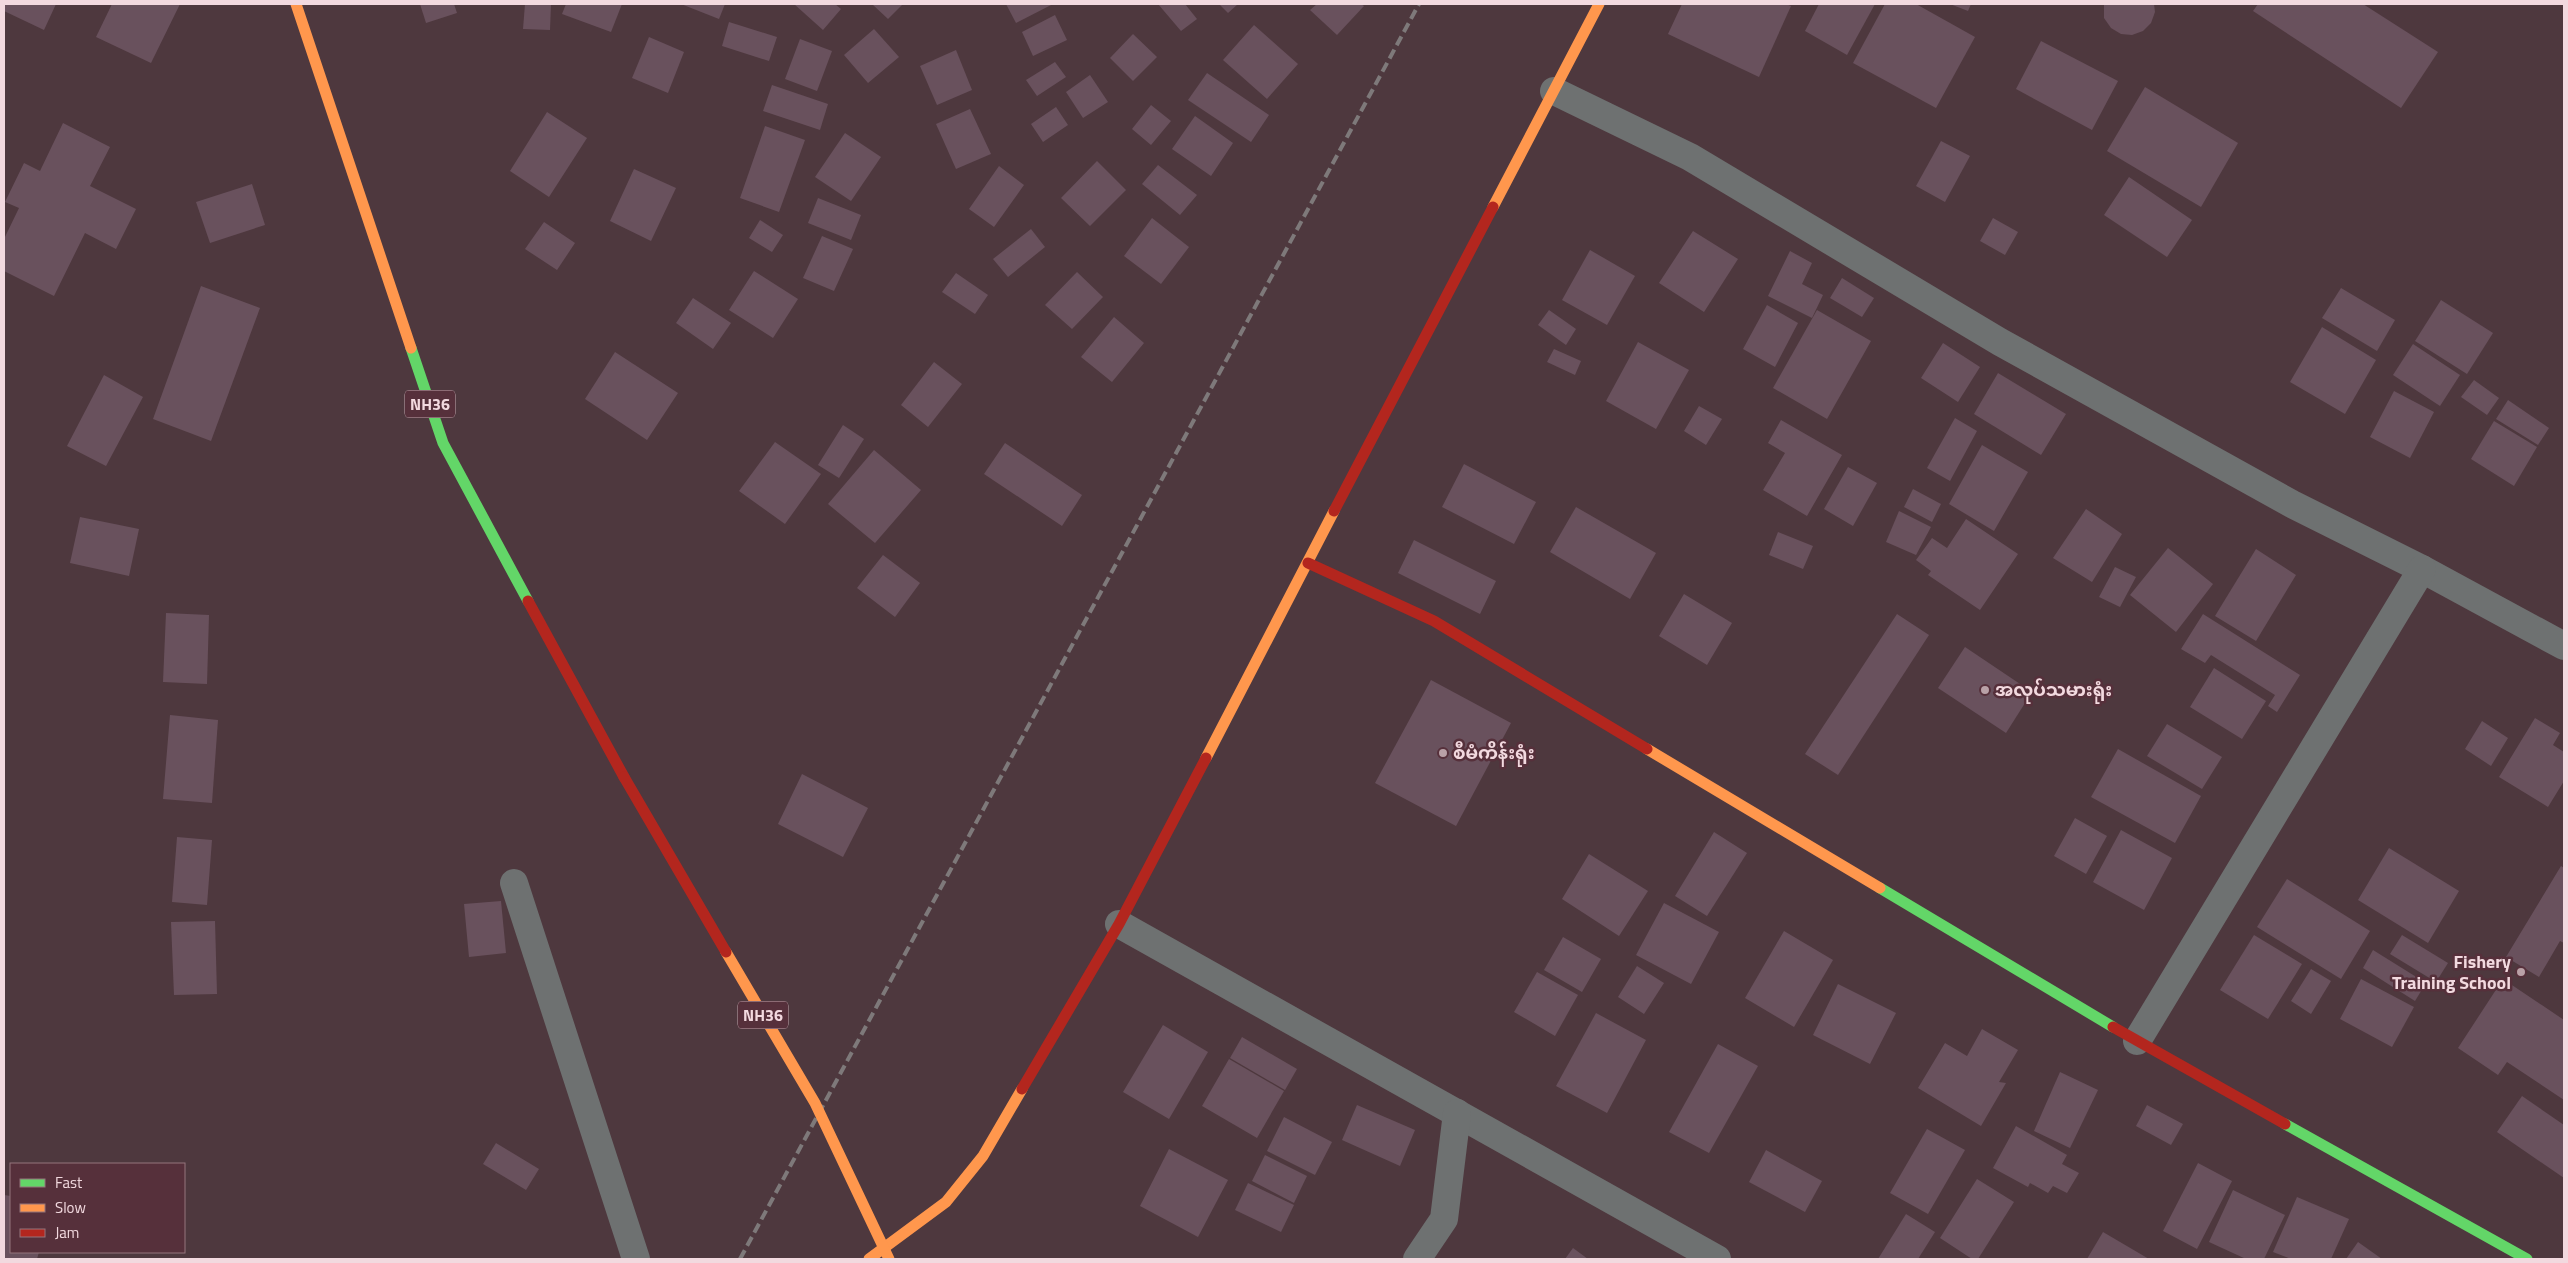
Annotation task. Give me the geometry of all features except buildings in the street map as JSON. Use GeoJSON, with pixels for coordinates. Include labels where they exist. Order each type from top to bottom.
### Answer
{"type":"FeatureCollection","features":[{"type":"Feature","properties":{"kind":"main road","name":"NH36"},"geometry":{"type":"LineString","coordinates":[[296,4],[443,443],[624,777],[815,1103],[889,1259]]}},
{"type":"Feature","properties":{"kind":"main road"},"geometry":{"type":"LineString","coordinates":[[869,1259],[946,1202],[983,1156],[1119,924],[1599,4]]}},
{"type":"Feature","properties":{"kind":"main road"},"geometry":{"type":"LineString","coordinates":[[1308,563],[1434,621],[2137,1041],[2527,1259]]}},
{"type":"Feature","properties":{"kind":"street"},"geometry":{"type":"LineString","coordinates":[[1554,90],[1690,157],[2000,342],[2292,504],[2422,569],[2564,646]]}},
{"type":"Feature","properties":{"kind":"street"},"geometry":{"type":"LineString","coordinates":[[2137,1041],[2422,569]]}},
{"type":"Feature","properties":{"kind":"street"},"geometry":{"type":"LineString","coordinates":[[514,883],[636,1259]]}},
{"type":"Feature","properties":{"kind":"street"},"geometry":{"type":"LineString","coordinates":[[1119,924],[1717,1259]]}},
{"type":"Feature","properties":{"kind":"street"},"geometry":{"type":"LineString","coordinates":[[1417,1259],[1444,1219],[1457,1113]]}},
{"type":"Feature","properties":{"kind":"railway"},"geometry":{"type":"LineString","coordinates":[[740,1259],[1419,4]]}},
{"type":"Feature","properties":{"kind":"traffic: fast"},"geometry":{"type":"LineString","coordinates":[[411,348],[443,443],[528,601]]}},
{"type":"Feature","properties":{"kind":"traffic: fast"},"geometry":{"type":"LineString","coordinates":[[1880,888],[2113,1027]]}},
{"type":"Feature","properties":{"kind":"traffic: fast"},"geometry":{"type":"LineString","coordinates":[[2285,1124],[2527,1259]]}},
{"type":"Feature","properties":{"kind":"traffic: slow"},"geometry":{"type":"LineString","coordinates":[[296,4],[411,348]]}},
{"type":"Feature","properties":{"kind":"traffic: slow"},"geometry":{"type":"LineString","coordinates":[[1493,207],[1599,4]]}},
{"type":"Feature","properties":{"kind":"traffic: slow"},"geometry":{"type":"LineString","coordinates":[[1206,758],[1334,511]]}},
{"type":"Feature","properties":{"kind":"traffic: slow"},"geometry":{"type":"LineString","coordinates":[[1647,749],[1880,888]]}},
{"type":"Feature","properties":{"kind":"traffic: slow"},"geometry":{"type":"LineString","coordinates":[[726,952],[815,1103],[889,1259]]}},
{"type":"Feature","properties":{"kind":"traffic: slow"},"geometry":{"type":"LineString","coordinates":[[869,1259],[946,1202],[983,1156],[1022,1089]]}},
{"type":"Feature","properties":{"kind":"traffic: jam"},"geometry":{"type":"LineString","coordinates":[[1334,511],[1493,207]]}},
{"type":"Feature","properties":{"kind":"traffic: jam"},"geometry":{"type":"LineString","coordinates":[[1308,563],[1434,621],[1647,749]]}},
{"type":"Feature","properties":{"kind":"traffic: jam"},"geometry":{"type":"LineString","coordinates":[[528,601],[624,777]]}},
{"type":"Feature","properties":{"kind":"traffic: jam"},"geometry":{"type":"LineString","coordinates":[[1022,1089],[1119,924],[1206,758]]}},
{"type":"Feature","properties":{"kind":"traffic: jam"},"geometry":{"type":"LineString","coordinates":[[624,777],[726,952]]}},
{"type":"Feature","properties":{"kind":"traffic: jam"},"geometry":{"type":"LineString","coordinates":[[2113,1027],[2285,1124]]}},
{"type":"Feature","properties":{"kind":"place","name":"အလုပ်သမားရုံး"},"geometry":{"type":"Point","coordinates":[1985,690]}},
{"type":"Feature","properties":{"kind":"place","name":"စီမံကိန်းရုံး‌"},"geometry":{"type":"Point","coordinates":[1443,753]}},
{"type":"Feature","properties":{"kind":"place","name":"Fishery Training School"},"geometry":{"type":"Point","coordinates":[2521,972]}}]}
